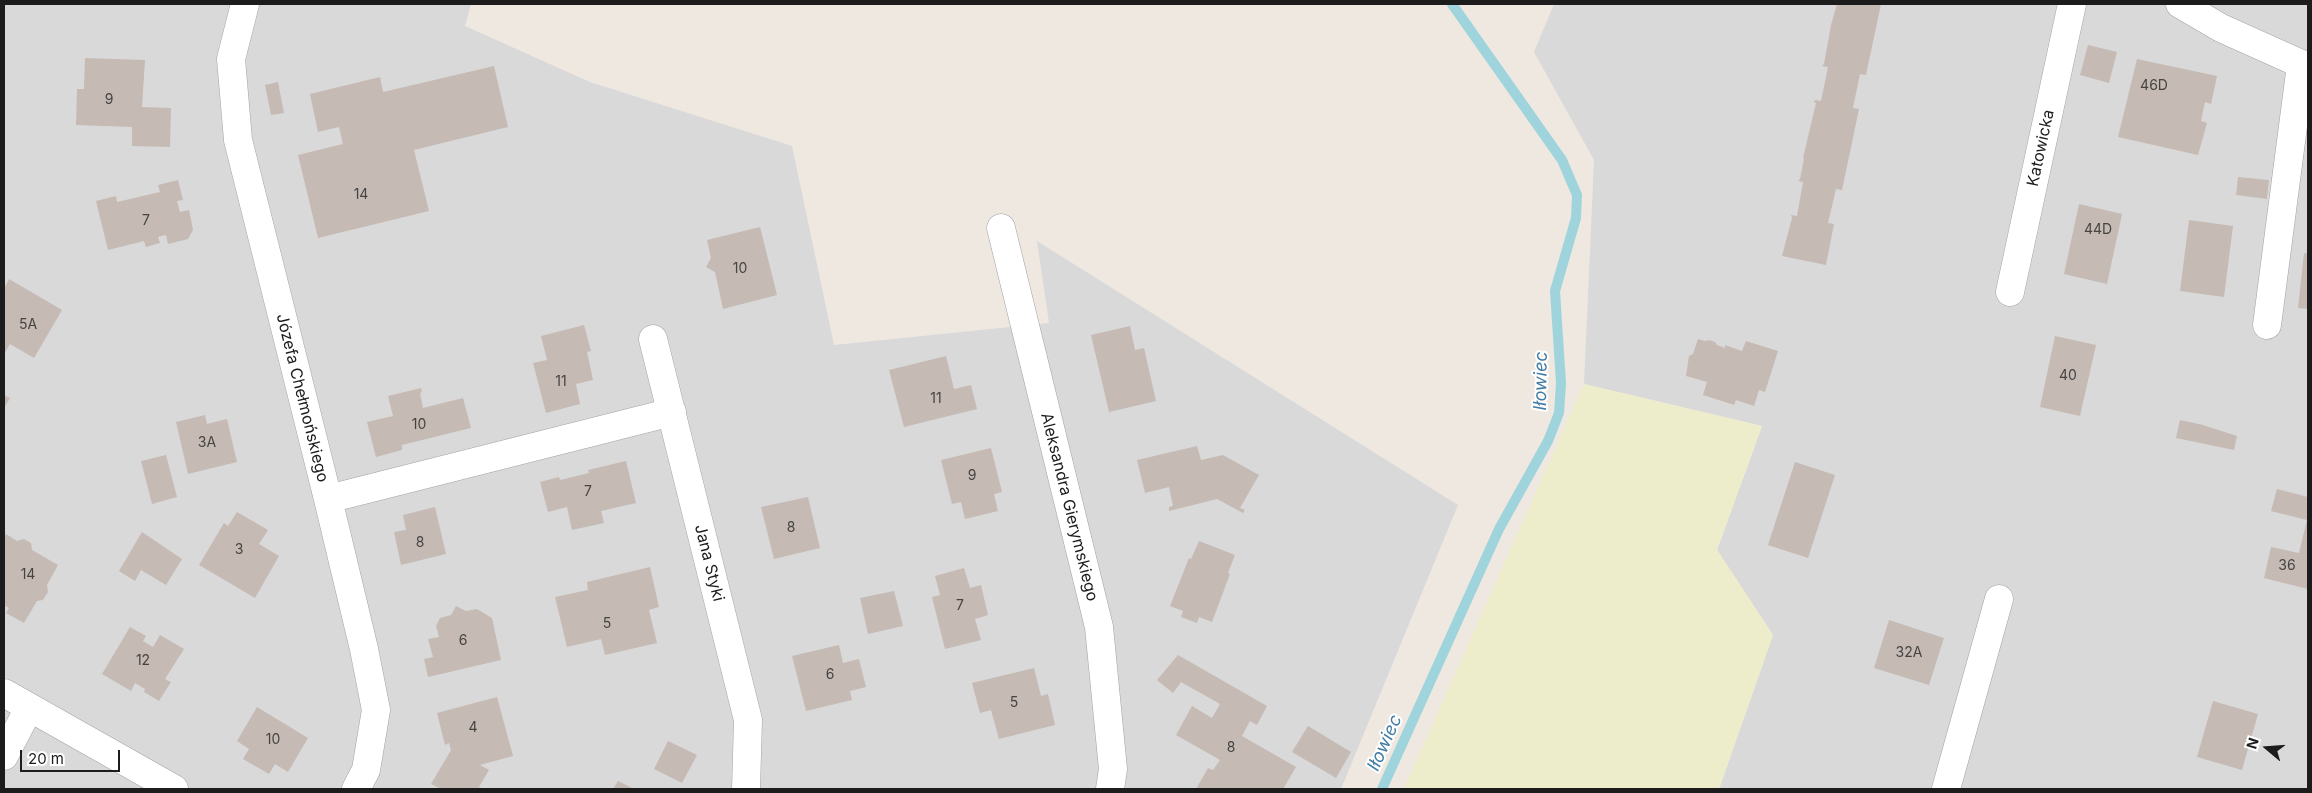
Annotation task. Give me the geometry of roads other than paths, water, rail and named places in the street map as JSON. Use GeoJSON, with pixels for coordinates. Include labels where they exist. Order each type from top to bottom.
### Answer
{"type":"FeatureCollection","features":[{"type":"Feature","properties":{"kind":"street","name":"Józefa Chełmońskiego"},"geometry":{"type":"LineString","coordinates":[[245,4],[231,59],[238,140],[328,499],[364,649],[376,710],[366,770],[356,789]]}},
{"type":"Feature","properties":{"kind":"street","name":"Katowicka"},"geometry":{"type":"LineString","coordinates":[[2010,292],[2072,4]]}},
{"type":"Feature","properties":{"kind":"street"},"geometry":{"type":"LineString","coordinates":[[2180,4],[2221,28],[2304,66],[2267,325]]}},
{"type":"Feature","properties":{"kind":"street","name":"Aleksandra Gierymskiego"},"geometry":{"type":"LineString","coordinates":[[1001,228],[1099,627],[1114,769],[1110,789]]}},
{"type":"Feature","properties":{"kind":"street","name":"Jana Styki"},"geometry":{"type":"LineString","coordinates":[[653,339],[748,720],[746,789]]}},
{"type":"Feature","properties":{"kind":"street"},"geometry":{"type":"LineString","coordinates":[[328,499],[672,412]]}},
{"type":"Feature","properties":{"kind":"street"},"geometry":{"type":"LineString","coordinates":[[1946,789],[1999,599]]}},
{"type":"Feature","properties":{"kind":"street"},"geometry":{"type":"LineString","coordinates":[[4,693],[174,789]]}},
{"type":"Feature","properties":{"kind":"street"},"geometry":{"type":"LineString","coordinates":[[4,756],[29,708]]}},
{"type":"Feature","properties":{"kind":"waterway","name":"Iłowiec"},"geometry":{"type":"LineString","coordinates":[[1382,789],[1499,529],[1548,441],[1559,413],[1561,383],[1555,291],[1576,218],[1577,195],[1562,160],[1452,4]]}}]}
